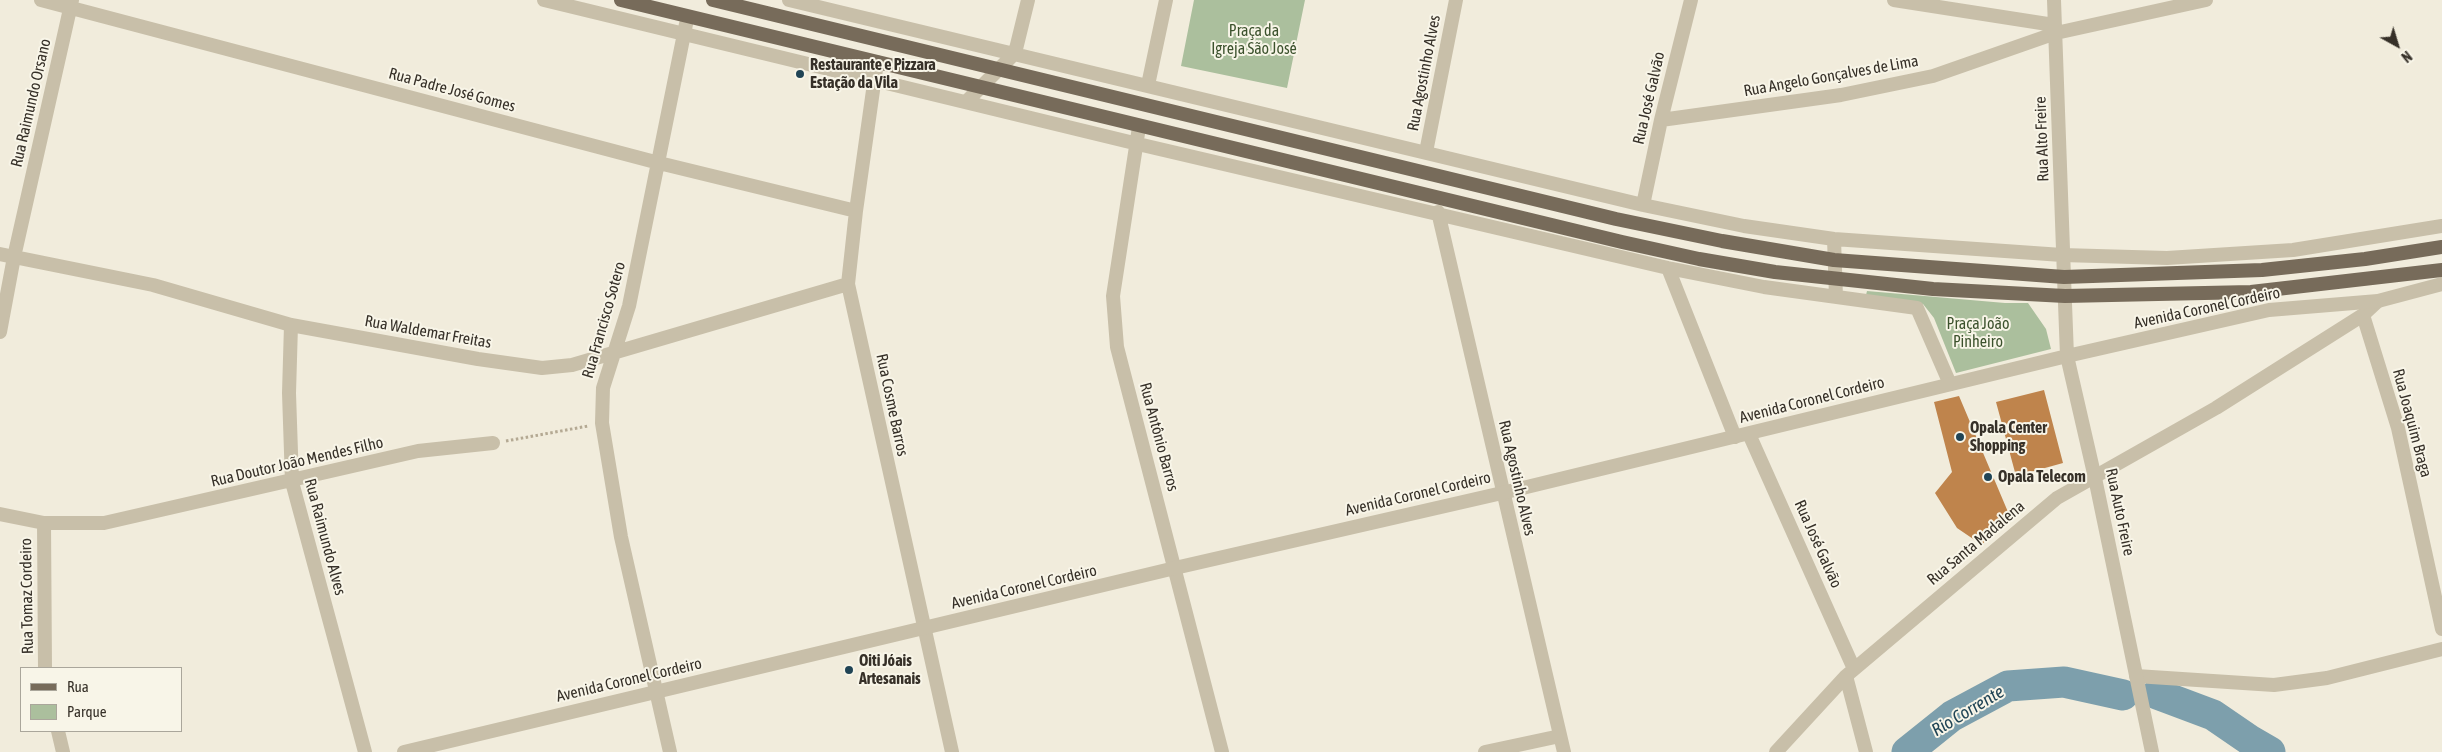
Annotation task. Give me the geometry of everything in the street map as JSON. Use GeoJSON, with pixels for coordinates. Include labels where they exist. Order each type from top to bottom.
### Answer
{"type":"FeatureCollection","features":[{"type":"Feature","properties":{"kind":"main road"},"geometry":{"type":"LineString","coordinates":[[621,0],[982,86],[1139,127],[1372,183],[1699,259],[1835,280],[1996,293],[2065,296],[2252,292],[2442,270]]}},
{"type":"Feature","properties":{"kind":"main road"},"geometry":{"type":"LineString","coordinates":[[713,0],[1156,109],[1377,160],[1668,231],[1834,260],[2064,277],[2262,270],[2365,259],[2442,247]]}},
{"type":"Feature","properties":{"kind":"main road"},"geometry":{"type":"LineString","coordinates":[[1372,183],[1377,160]]}},
{"type":"Feature","properties":{"kind":"street","name":"Rua Padre José Gomes"},"geometry":{"type":"LineString","coordinates":[[41,0],[71,4],[659,163],[856,211]]}},
{"type":"Feature","properties":{"kind":"street"},"geometry":{"type":"LineString","coordinates":[[544,0],[1138,144],[1438,212],[1668,268],[1764,287],[1917,308],[1950,384]]}},
{"type":"Feature","properties":{"kind":"street"},"geometry":{"type":"LineString","coordinates":[[788,0],[1643,205],[1744,226],[1834,239],[2062,255],[2167,258],[2293,250],[2442,226]]}},
{"type":"Feature","properties":{"kind":"street"},"geometry":{"type":"LineString","coordinates":[[966,102],[1015,53],[1028,0]]}},
{"type":"Feature","properties":{"kind":"street"},"geometry":{"type":"LineString","coordinates":[[1148,85],[1166,0]]}},
{"type":"Feature","properties":{"kind":"street","name":"Rua Agostinho Alves"},"geometry":{"type":"LineString","coordinates":[[1426,152],[1456,0]]}},
{"type":"Feature","properties":{"kind":"street","name":"Rua José Galvão"},"geometry":{"type":"LineString","coordinates":[[1643,205],[1661,120],[1691,0]]}},
{"type":"Feature","properties":{"kind":"street"},"geometry":{"type":"LineString","coordinates":[[1894,0],[2055,29]]}},
{"type":"Feature","properties":{"kind":"street","name":"Rua Alto Freire"},"geometry":{"type":"LineString","coordinates":[[2054,0],[2064,277]]}},
{"type":"Feature","properties":{"kind":"street","name":"Rua Angelo Gonçalves de Lima"},"geometry":{"type":"LineString","coordinates":[[1661,120],[1841,95],[1933,76],[2055,29],[2206,0]]}},
{"type":"Feature","properties":{"kind":"street","name":"Rua Raimundo Orsano"},"geometry":{"type":"LineString","coordinates":[[0,332],[14,257],[71,4]]}},
{"type":"Feature","properties":{"kind":"street","name":"Rua Francisco Sotero"},"geometry":{"type":"LineString","coordinates":[[670,752],[621,537],[602,423],[603,388],[612,354],[629,306],[687,16]]}},
{"type":"Feature","properties":{"kind":"street","name":"Rua Cosme Barros"},"geometry":{"type":"LineString","coordinates":[[877,62],[856,211],[848,284],[923,629],[952,752]]}},
{"type":"Feature","properties":{"kind":"street","name":"Rua Antônio Barros"},"geometry":{"type":"LineString","coordinates":[[1139,127],[1138,144],[1112,296],[1117,347],[1222,752]]}},
{"type":"Feature","properties":{"kind":"street","name":"Rua Agostinho Alves"},"geometry":{"type":"LineString","coordinates":[[1438,212],[1502,493],[1564,752]]}},
{"type":"Feature","properties":{"kind":"street"},"geometry":{"type":"LineString","coordinates":[[1834,239],[1836,297]]}},
{"type":"Feature","properties":{"kind":"street","name":"Rua Waldemar Freitas"},"geometry":{"type":"LineString","coordinates":[[0,254],[153,286],[291,325],[478,359],[542,368],[572,365],[848,284]]}},
{"type":"Feature","properties":{"kind":"street"},"geometry":{"type":"LineString","coordinates":[[1668,268],[1735,437]]}},
{"type":"Feature","properties":{"kind":"street","name":"Rua Auto Freire"},"geometry":{"type":"LineString","coordinates":[[2064,277],[2067,356],[2095,478],[2152,752]]}},
{"type":"Feature","properties":{"kind":"street","name":"Avenida Coronel Cordeiro"},"geometry":{"type":"LineString","coordinates":[[404,752],[1175,568],[1502,493],[2067,356],[2270,310],[2378,302],[2442,284]]}},
{"type":"Feature","properties":{"kind":"street","name":"Rua Santa Madalena"},"geometry":{"type":"LineString","coordinates":[[1776,752],[1850,672],[2057,498],[2216,408],[2363,316],[2378,302]]}},
{"type":"Feature","properties":{"kind":"street","name":"Rua Joaquim Braga"},"geometry":{"type":"LineString","coordinates":[[2363,316],[2398,428],[2442,629]]}},
{"type":"Feature","properties":{"kind":"street","name":"Rua Raimundo Alves"},"geometry":{"type":"LineString","coordinates":[[291,325],[289,393],[292,482],[365,752]]}},
{"type":"Feature","properties":{"kind":"street","name":"Rua José Galvão"},"geometry":{"type":"LineString","coordinates":[[1749,434],[1850,672],[1866,752]]}},
{"type":"Feature","properties":{"kind":"street","name":"Rua Doutor João Mendes Filho"},"geometry":{"type":"LineString","coordinates":[[0,514],[44,523],[104,523],[418,452],[493,443]]}},
{"type":"Feature","properties":{"kind":"street","name":"Rua Tomaz Cordeiro"},"geometry":{"type":"LineString","coordinates":[[44,523],[45,667]]}},
{"type":"Feature","properties":{"kind":"street"},"geometry":{"type":"LineString","coordinates":[[2136,676],[2274,685],[2327,678],[2442,649]]}},
{"type":"Feature","properties":{"kind":"street"},"geometry":{"type":"LineString","coordinates":[[58,732],[63,752]]}},
{"type":"Feature","properties":{"kind":"street"},"geometry":{"type":"LineString","coordinates":[[1485,752],[1560,736]]}},
{"type":"Feature","properties":{"kind":"path"},"geometry":{"type":"LineString","coordinates":[[493,443],[602,423]]}},
{"type":"Feature","properties":{"kind":"green space","name":"Praça da Igreja São José"},"geometry":{"type":"Polygon","coordinates":[[[1194,0],[1305,0],[1287,88],[1181,66],[1194,0]]]}},
{"type":"Feature","properties":{"kind":"green space","name":"Praça João Pinheiro"},"geometry":{"type":"Polygon","coordinates":[[[1867,291],[2005,303],[2028,303],[2046,329],[2051,349],[1956,373],[1934,318],[1923,304],[1866,295],[1867,291]]]}},
{"type":"Feature","properties":{"kind":"building"},"geometry":{"type":"Polygon","coordinates":[[[2044,390],[2063,463],[2016,476],[1996,402],[2044,390]]]}},
{"type":"Feature","properties":{"kind":"building","name":"Opala Center Shopping"},"geometry":{"type":"Polygon","coordinates":[[[1959,396],[2008,512],[1982,545],[1957,528],[1935,493],[1952,472],[1934,402],[1959,396]]]}},
{"type":"Feature","properties":{"kind":"waterway","name":"Rio Corrente"},"geometry":{"type":"LineString","coordinates":[[1907,752],[1952,716],[2008,686],[2064,682],[2123,695]]}},
{"type":"Feature","properties":{"kind":"waterway","name":"Rio Corrente"},"geometry":{"type":"LineString","coordinates":[[2157,694],[2213,715],[2270,752]]}},
{"type":"Feature","properties":{"kind":"place","name":"Restaurante e Pizzara Estação da Vila"},"geometry":{"type":"Point","coordinates":[800,74]}},
{"type":"Feature","properties":{"kind":"place","name":"Opala Center Shopping"},"geometry":{"type":"Point","coordinates":[1960,437]}},
{"type":"Feature","properties":{"kind":"place","name":"Opala Telecom"},"geometry":{"type":"Point","coordinates":[1988,477]}},
{"type":"Feature","properties":{"kind":"place","name":"Oiti Jóais Artesanais"},"geometry":{"type":"Point","coordinates":[849,670]}}]}
